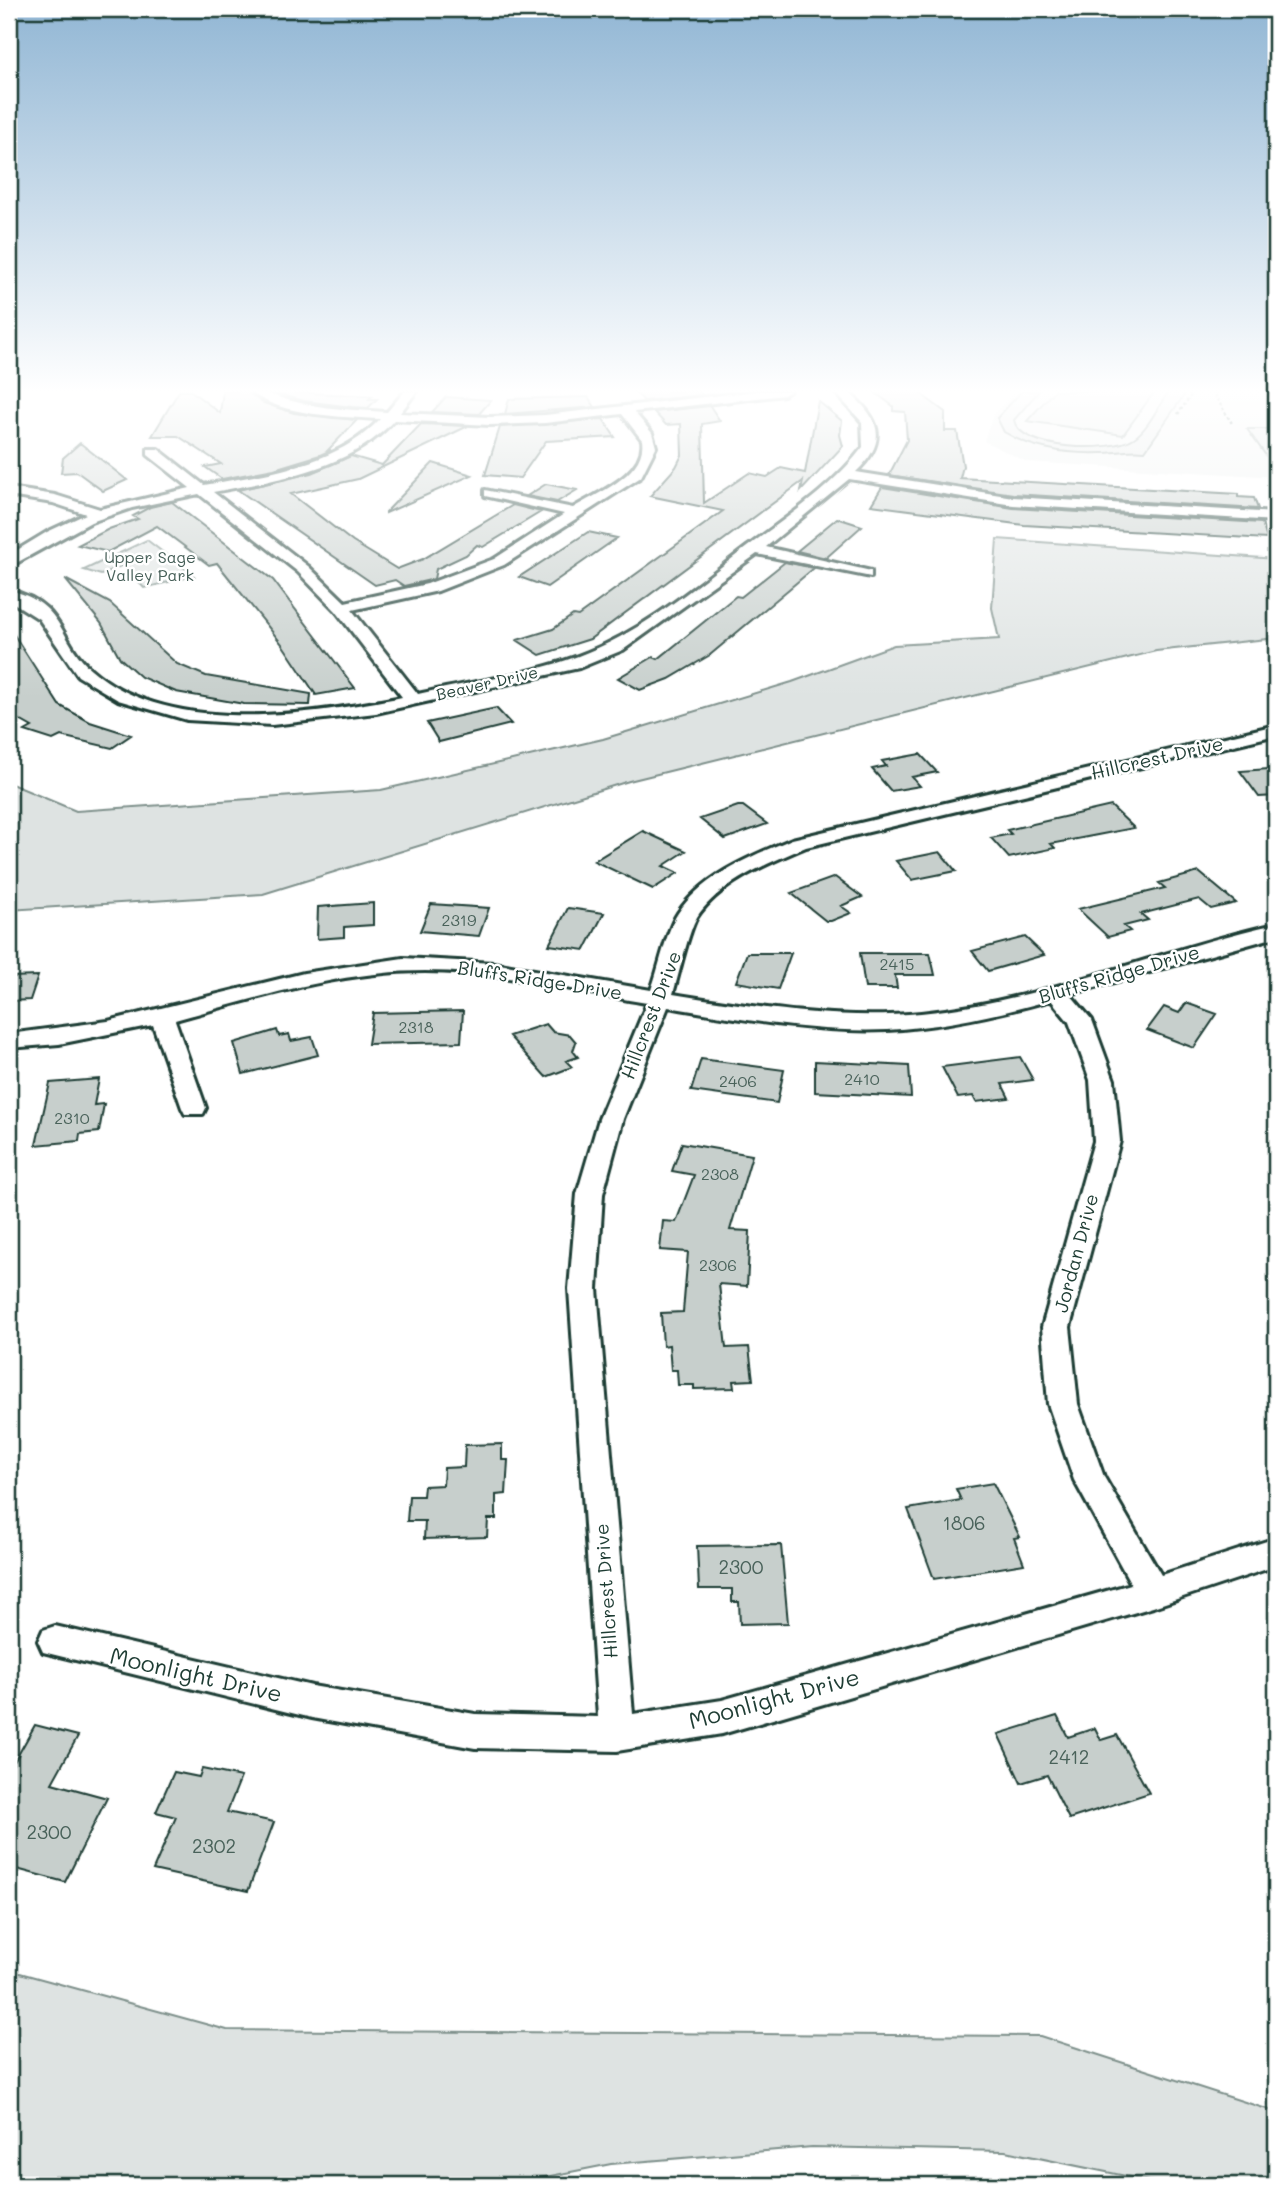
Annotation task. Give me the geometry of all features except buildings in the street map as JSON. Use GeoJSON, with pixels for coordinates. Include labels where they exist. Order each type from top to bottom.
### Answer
{"type":"FeatureCollection","features":[{"type":"Feature","properties":{"kind":"street"},"geometry":{"type":"LineString","coordinates":[[18,493],[55,499],[99,513]]}},
{"type":"Feature","properties":{"kind":"street"},"geometry":{"type":"LineString","coordinates":[[9,562],[65,528],[99,513],[183,493]]}},
{"type":"Feature","properties":{"kind":"street"},"geometry":{"type":"LineString","coordinates":[[208,493],[303,569],[342,608],[414,700]]}},
{"type":"Feature","properties":{"kind":"street"},"geometry":{"type":"LineString","coordinates":[[492,493],[577,513]]}},
{"type":"Feature","properties":{"kind":"street"},"geometry":{"type":"LineString","coordinates":[[342,608],[402,596],[469,575],[499,562],[607,493]]}},
{"type":"Feature","properties":{"kind":"street","name":"Beaver Drive"},"geometry":{"type":"LineString","coordinates":[[9,595],[45,612],[83,671],[111,689],[147,704],[200,717],[263,719],[332,715],[414,700],[571,665],[615,646],[753,549],[825,493]]}},
{"type":"Feature","properties":{"kind":"street"},"geometry":{"type":"LineString","coordinates":[[965,493],[1013,501],[1276,517]]}},
{"type":"Feature","properties":{"kind":"street"},"geometry":{"type":"LineString","coordinates":[[753,549],[866,574]]}},
{"type":"Feature","properties":{"kind":"street","name":"Hillcrest Drive"},"geometry":{"type":"LineString","coordinates":[[617,1734],[583,1289],[590,1194],[611,1119],[660,999],[687,915],[715,888],[752,863],[799,843],[1276,730]]}},
{"type":"Feature","properties":{"kind":"street","name":"Bluffs Ridge Drive"},"geometry":{"type":"LineString","coordinates":[[9,1041],[35,1040],[161,1014],[309,976],[405,964],[487,968],[660,999],[810,1021],[891,1024],[960,1017],[1276,930]]}},
{"type":"Feature","properties":{"kind":"street","name":"Jordan Drive"},"geometry":{"type":"LineString","coordinates":[[1056,992],[1080,1020],[1102,1080],[1107,1141],[1056,1327],[1063,1404],[1090,1480],[1153,1591]]}},
{"type":"Feature","properties":{"kind":"street"},"geometry":{"type":"LineString","coordinates":[[161,1014],[194,1108]]}},
{"type":"Feature","properties":{"kind":"street","name":"Moonlight Drive"},"geometry":{"type":"LineString","coordinates":[[55,1641],[312,1703],[475,1731],[617,1734],[722,1717],[1153,1591],[1276,1552]]}},
{"type":"Feature","properties":{"kind":"green space"},"geometry":{"type":"Polygon","coordinates":[[[997,539],[1276,559],[1276,638],[1156,651],[629,781],[263,894],[9,910],[9,783],[76,811],[381,790],[603,739],[792,682],[894,645],[999,639],[992,608],[997,539]]]}},
{"type":"Feature","properties":{"kind":"green space","name":"Upper Sage Valley Park"},"geometry":{"type":"Polygon","coordinates":[[[147,540],[194,576],[144,588],[123,565],[101,575],[84,570],[147,540]]]}},
{"type":"Feature","properties":{"kind":"green space"},"geometry":{"type":"Polygon","coordinates":[[[9,1970],[227,2030],[1040,2036],[1276,2112],[1276,2185],[1169,2185],[1005,2151],[812,2147],[611,2164],[505,2185],[9,2185],[9,1970]]]}}]}
